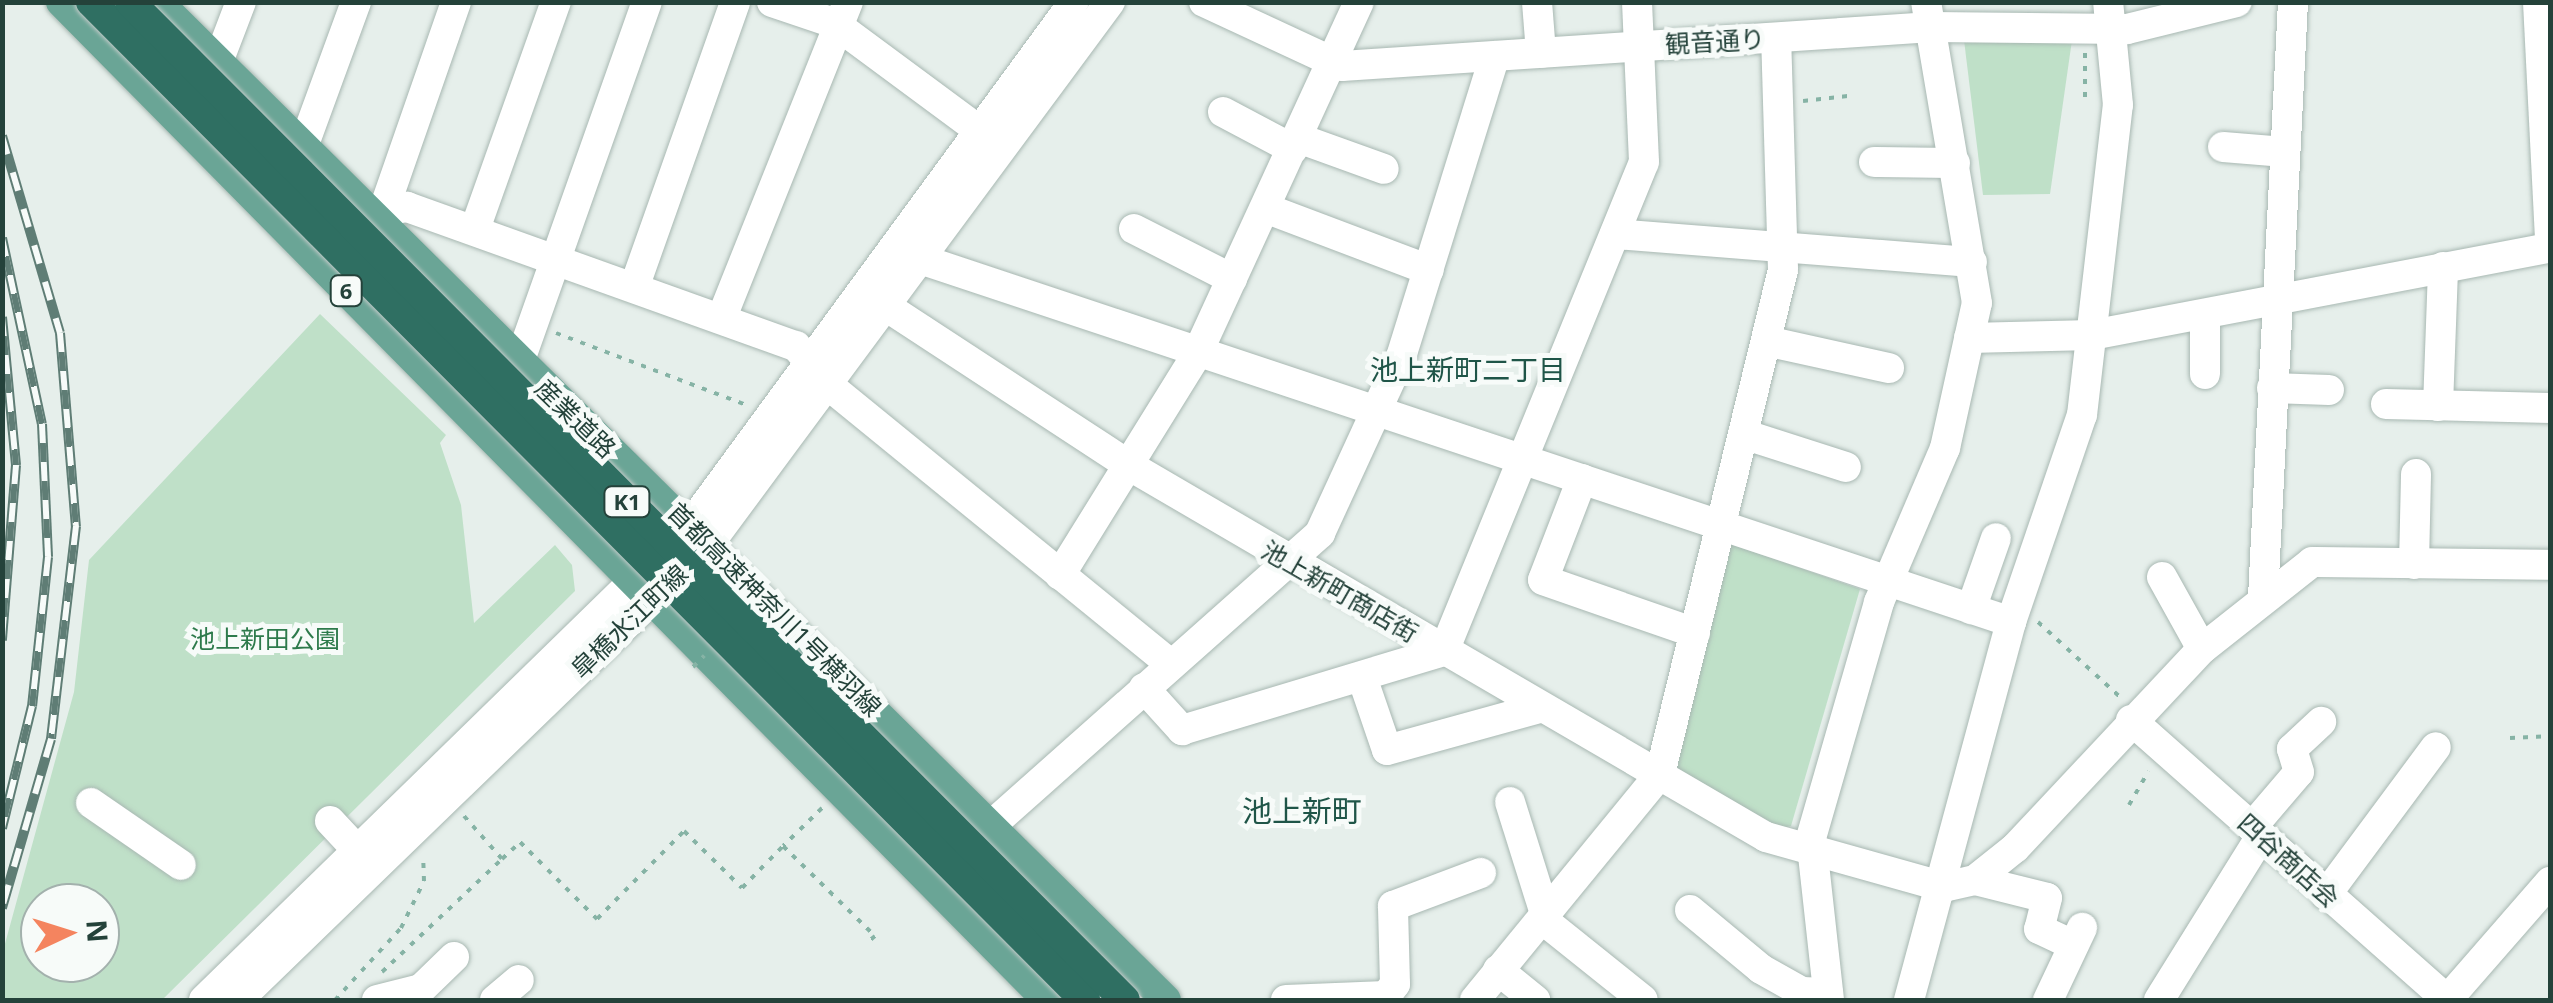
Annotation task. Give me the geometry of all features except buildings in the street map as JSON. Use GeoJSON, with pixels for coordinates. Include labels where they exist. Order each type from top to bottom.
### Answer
{"type":"FeatureCollection","features":[{"type":"Feature","properties":{"kind":"highway","name":"K1"},"geometry":{"type":"LineString","coordinates":[[91,2],[1084,1000]]}},
{"type":"Feature","properties":{"kind":"highway","name":"首都高速神奈川1号横羽線"},"geometry":{"type":"LineString","coordinates":[[130,2],[1125,1000]]}},
{"type":"Feature","properties":{"kind":"main road","name":"6"},"geometry":{"type":"LineString","coordinates":[[61,2],[1036,997]]}},
{"type":"Feature","properties":{"kind":"main road","name":"産業道路"},"geometry":{"type":"LineString","coordinates":[[158,2],[302,147],[377,212],[519,363],[698,536],[986,830],[1166,1000]]}},
{"type":"Feature","properties":{"kind":"street"},"geometry":{"type":"LineString","coordinates":[[187,130],[219,64],[242,2]]}},
{"type":"Feature","properties":{"kind":"street"},"geometry":{"type":"LineString","coordinates":[[302,147],[356,2]]}},
{"type":"Feature","properties":{"kind":"street"},"geometry":{"type":"LineString","coordinates":[[456,2],[377,212],[474,229],[556,256],[722,317],[820,372],[1170,664]]}},
{"type":"Feature","properties":{"kind":"street"},"geometry":{"type":"LineString","coordinates":[[474,229],[556,2]]}},
{"type":"Feature","properties":{"kind":"street"},"geometry":{"type":"LineString","coordinates":[[519,363],[647,2]]}},
{"type":"Feature","properties":{"kind":"street"},"geometry":{"type":"LineString","coordinates":[[635,285],[735,2]]}},
{"type":"Feature","properties":{"kind":"street"},"geometry":{"type":"LineString","coordinates":[[772,2],[841,13],[980,131]]}},
{"type":"Feature","properties":{"kind":"street","name":"皐橋水江町線"},"geometry":{"type":"LineString","coordinates":[[204,1000],[357,850],[698,536],[820,372],[980,131],[1074,2]]}},
{"type":"Feature","properties":{"kind":"street","name":"皐橋水江町線"},"geometry":{"type":"LineString","coordinates":[[820,372],[884,305],[1110,2]]}},
{"type":"Feature","properties":{"kind":"street","name":"観音通り"},"geometry":{"type":"LineString","coordinates":[[1204,2],[1332,64],[1776,38],[1929,15],[2012,15],[2084,28],[2111,16],[2237,2]]}},
{"type":"Feature","properties":{"kind":"street"},"geometry":{"type":"LineString","coordinates":[[1060,575],[1198,352],[1358,2]]}},
{"type":"Feature","properties":{"kind":"street"},"geometry":{"type":"LineString","coordinates":[[1537,2],[1541,52]]}},
{"type":"Feature","properties":{"kind":"street"},"geometry":{"type":"LineString","coordinates":[[1144,688],[1182,730],[1444,652],[1644,162],[1637,2]]}},
{"type":"Feature","properties":{"kind":"street"},"geometry":{"type":"LineString","coordinates":[[2263,598],[2293,2]]}},
{"type":"Feature","properties":{"kind":"street"},"geometry":{"type":"LineString","coordinates":[[2538,2],[2545,38],[2550,235]]}},
{"type":"Feature","properties":{"kind":"street"},"geometry":{"type":"LineString","coordinates":[[722,317],[841,13]]}},
{"type":"Feature","properties":{"kind":"street"},"geometry":{"type":"LineString","coordinates":[[1690,910],[1761,969],[1802,992],[1828,997],[1810,848],[1890,582],[1946,448],[1969,338],[1972,262],[1929,15]]}},
{"type":"Feature","properties":{"kind":"street"},"geometry":{"type":"LineString","coordinates":[[1909,1000],[1944,886],[2013,618],[2082,415],[2118,105],[2111,16]]}},
{"type":"Feature","properties":{"kind":"street"},"geometry":{"type":"LineString","coordinates":[[1475,1000],[1660,774],[1766,341],[1784,249],[1776,38]]}},
{"type":"Feature","properties":{"kind":"street"},"geometry":{"type":"LineString","coordinates":[[986,830],[1289,562],[1333,512],[1379,411],[1429,270],[1495,56]]}},
{"type":"Feature","properties":{"kind":"street"},"geometry":{"type":"LineString","coordinates":[[1223,112],[1296,143],[1384,169]]}},
{"type":"Feature","properties":{"kind":"street"},"geometry":{"type":"LineString","coordinates":[[2222,147],[2286,152]]}},
{"type":"Feature","properties":{"kind":"street"},"geometry":{"type":"LineString","coordinates":[[1874,162],[1955,163]]}},
{"type":"Feature","properties":{"kind":"street"},"geometry":{"type":"LineString","coordinates":[[1265,208],[1429,270]]}},
{"type":"Feature","properties":{"kind":"street"},"geometry":{"type":"LineString","coordinates":[[1134,228],[1232,280]]}},
{"type":"Feature","properties":{"kind":"street"},"geometry":{"type":"LineString","coordinates":[[1616,234],[1972,262]]}},
{"type":"Feature","properties":{"kind":"street"},"geometry":{"type":"LineString","coordinates":[[1969,338],[2092,336],[2278,297],[2550,248]]}},
{"type":"Feature","properties":{"kind":"street"},"geometry":{"type":"LineString","coordinates":[[920,259],[1971,609],[2013,618]]}},
{"type":"Feature","properties":{"kind":"street"},"geometry":{"type":"LineString","coordinates":[[2438,406],[2442,267]]}},
{"type":"Feature","properties":{"kind":"street","name":"池上新町商店街"},"geometry":{"type":"LineString","coordinates":[[884,305],[1130,466],[1289,562],[1766,836],[1944,886]]}},
{"type":"Feature","properties":{"kind":"street"},"geometry":{"type":"LineString","coordinates":[[2205,315],[2205,374]]}},
{"type":"Feature","properties":{"kind":"street"},"geometry":{"type":"LineString","coordinates":[[1766,341],[1889,368]]}},
{"type":"Feature","properties":{"kind":"street"},"geometry":{"type":"LineString","coordinates":[[2272,388],[2329,390]]}},
{"type":"Feature","properties":{"kind":"street"},"geometry":{"type":"LineString","coordinates":[[2386,404],[2550,408]]}},
{"type":"Feature","properties":{"kind":"street"},"geometry":{"type":"LineString","coordinates":[[1744,434],[1846,467]]}},
{"type":"Feature","properties":{"kind":"street"},"geometry":{"type":"LineString","coordinates":[[2414,564],[2416,474]]}},
{"type":"Feature","properties":{"kind":"street"},"geometry":{"type":"LineString","coordinates":[[1582,479],[1543,580],[1695,633]]}},
{"type":"Feature","properties":{"kind":"street"},"geometry":{"type":"LineString","coordinates":[[1971,609],[1996,538]]}},
{"type":"Feature","properties":{"kind":"street"},"geometry":{"type":"LineString","coordinates":[[1975,880],[2202,649],[2312,562],[2550,565]]}},
{"type":"Feature","properties":{"kind":"street"},"geometry":{"type":"LineString","coordinates":[[2162,577],[2202,649]]}},
{"type":"Feature","properties":{"kind":"street","name":"皐橋水江町線"},"geometry":{"type":"LineString","coordinates":[[238,1000],[641,590]]}},
{"type":"Feature","properties":{"kind":"street"},"geometry":{"type":"LineString","coordinates":[[1362,677],[1386,750],[1540,708]]}},
{"type":"Feature","properties":{"kind":"street","name":"四谷商店会"},"geometry":{"type":"LineString","coordinates":[[2133,717],[2165,750],[2447,1000]]}},
{"type":"Feature","properties":{"kind":"street"},"geometry":{"type":"LineString","coordinates":[[2159,1000],[2256,831],[2299,772],[2292,749],[2321,722]]}},
{"type":"Feature","properties":{"kind":"street"},"geometry":{"type":"LineString","coordinates":[[2326,895],[2436,747]]}},
{"type":"Feature","properties":{"kind":"street"},"geometry":{"type":"LineString","coordinates":[[1510,802],[1543,916],[1643,1000]]}},
{"type":"Feature","properties":{"kind":"street"},"geometry":{"type":"LineString","coordinates":[[91,803],[181,865]]}},
{"type":"Feature","properties":{"kind":"street"},"geometry":{"type":"LineString","coordinates":[[330,821],[357,850]]}},
{"type":"Feature","properties":{"kind":"street"},"geometry":{"type":"LineString","coordinates":[[1286,1000],[1386,996],[1394,984],[1393,906],[1482,873]]}},
{"type":"Feature","properties":{"kind":"street"},"geometry":{"type":"LineString","coordinates":[[1944,886],[1975,880],[2047,898],[2039,929],[2078,936],[2048,1000]]}},
{"type":"Feature","properties":{"kind":"street"},"geometry":{"type":"LineString","coordinates":[[2447,1000],[2550,882]]}},
{"type":"Feature","properties":{"kind":"street"},"geometry":{"type":"LineString","coordinates":[[374,991],[422,989],[454,957]]}},
{"type":"Feature","properties":{"kind":"street"},"geometry":{"type":"LineString","coordinates":[[1498,970],[1535,1000]]}},
{"type":"Feature","properties":{"kind":"street"},"geometry":{"type":"LineString","coordinates":[[495,1000],[519,980]]}},
{"type":"Feature","properties":{"kind":"path"},"geometry":{"type":"LineString","coordinates":[[2084,28],[2085,97]]}},
{"type":"Feature","properties":{"kind":"path"},"geometry":{"type":"LineString","coordinates":[[1780,103],[1848,96]]}},
{"type":"Feature","properties":{"kind":"path"},"geometry":{"type":"LineString","coordinates":[[533,325],[755,408]]}},
{"type":"Feature","properties":{"kind":"path"},"geometry":{"type":"LineString","coordinates":[[2013,618],[2074,650],[2133,717]]}},
{"type":"Feature","properties":{"kind":"path"},"geometry":{"type":"LineString","coordinates":[[2510,738],[2550,736]]}},
{"type":"Feature","properties":{"kind":"path"},"geometry":{"type":"LineString","coordinates":[[2129,805],[2165,750]]}},
{"type":"Feature","properties":{"kind":"path"},"geometry":{"type":"LineString","coordinates":[[374,991],[520,842],[597,918],[684,831],[742,888],[826,805]]}},
{"type":"Feature","properties":{"kind":"path"},"geometry":{"type":"LineString","coordinates":[[464,816],[502,859]]}},
{"type":"Feature","properties":{"kind":"path"},"geometry":{"type":"LineString","coordinates":[[783,846],[875,936],[869,942]]}},
{"type":"Feature","properties":{"kind":"path"},"geometry":{"type":"LineString","coordinates":[[335,1000],[402,928],[424,881],[422,855]]}},
{"type":"Feature","properties":{"kind":"green space"},"geometry":{"type":"Polygon","coordinates":[[[1964,40],[2072,40],[2050,194],[1983,195],[1964,40]]]}},
{"type":"Feature","properties":{"kind":"green space","name":"池上新田公園"},"geometry":{"type":"Polygon","coordinates":[[[320,314],[446,435],[440,443],[461,505],[474,623],[555,545],[572,565],[575,591],[162,1000],[3,1000],[3,951],[20,889],[20,983],[120,983],[120,883],[22,883],[74,692],[89,560],[320,314]]]}},
{"type":"Feature","properties":{"kind":"green space"},"geometry":{"type":"Polygon","coordinates":[[[1729,543],[1860,589],[1791,826],[1782,828],[1676,773],[1674,762],[1729,543]]]}},
{"type":"Feature","properties":{"kind":"railway"},"geometry":{"type":"LineString","coordinates":[[2,136],[60,333],[76,526],[51,739],[2,908]]}},
{"type":"Feature","properties":{"kind":"railway"},"geometry":{"type":"LineString","coordinates":[[2,238],[42,424],[48,557],[32,706],[2,828]]}},
{"type":"Feature","properties":{"kind":"railway"},"geometry":{"type":"LineString","coordinates":[[2,317],[16,465],[2,640]]}},
{"type":"Feature","properties":{"kind":"district","name":"池上新町二丁目"},"geometry":{"type":"Point","coordinates":[1468,369]}},
{"type":"Feature","properties":{"kind":"district","name":"池上新町"},"geometry":{"type":"Point","coordinates":[1302,811]}}]}
